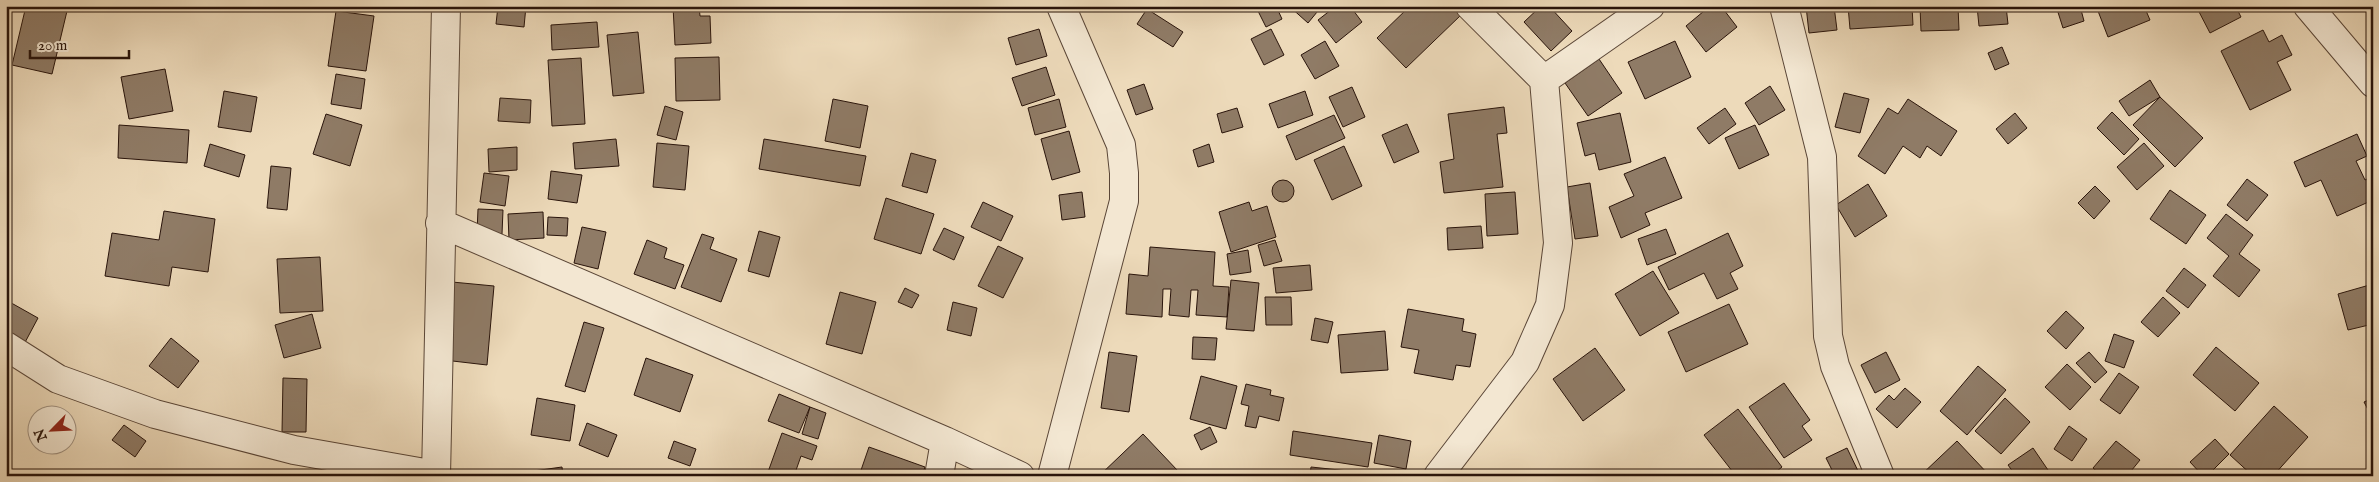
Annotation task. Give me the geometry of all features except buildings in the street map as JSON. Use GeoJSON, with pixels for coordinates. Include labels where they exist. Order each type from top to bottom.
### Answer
{"type":"FeatureCollection","features":[{"type":"Feature","properties":{"kind":"street"},"geometry":{"type":"LineString","coordinates":[[6,346],[58,379],[156,414],[294,450],[436,475],[446,6]]}},
{"type":"Feature","properties":{"kind":"street"},"geometry":{"type":"LineString","coordinates":[[1052,476],[1124,201],[1121,145],[1060,6]]}},
{"type":"Feature","properties":{"kind":"street"},"geometry":{"type":"LineString","coordinates":[[1438,476],[1525,362],[1550,305],[1558,243],[1544,80],[1470,6]]}},
{"type":"Feature","properties":{"kind":"street"},"geometry":{"type":"LineString","coordinates":[[1544,80],[1650,6]]}},
{"type":"Feature","properties":{"kind":"street"},"geometry":{"type":"LineString","coordinates":[[1784,6],[1822,157],[1828,336],[1835,366],[1880,476]]}},
{"type":"Feature","properties":{"kind":"street"},"geometry":{"type":"LineString","coordinates":[[2308,6],[2373,83]]}},
{"type":"Feature","properties":{"kind":"street"},"geometry":{"type":"LineString","coordinates":[[440,223],[944,441],[1020,476]]}},
{"type":"Feature","properties":{"kind":"street"},"geometry":{"type":"LineString","coordinates":[[940,476],[944,441]]}}]}
